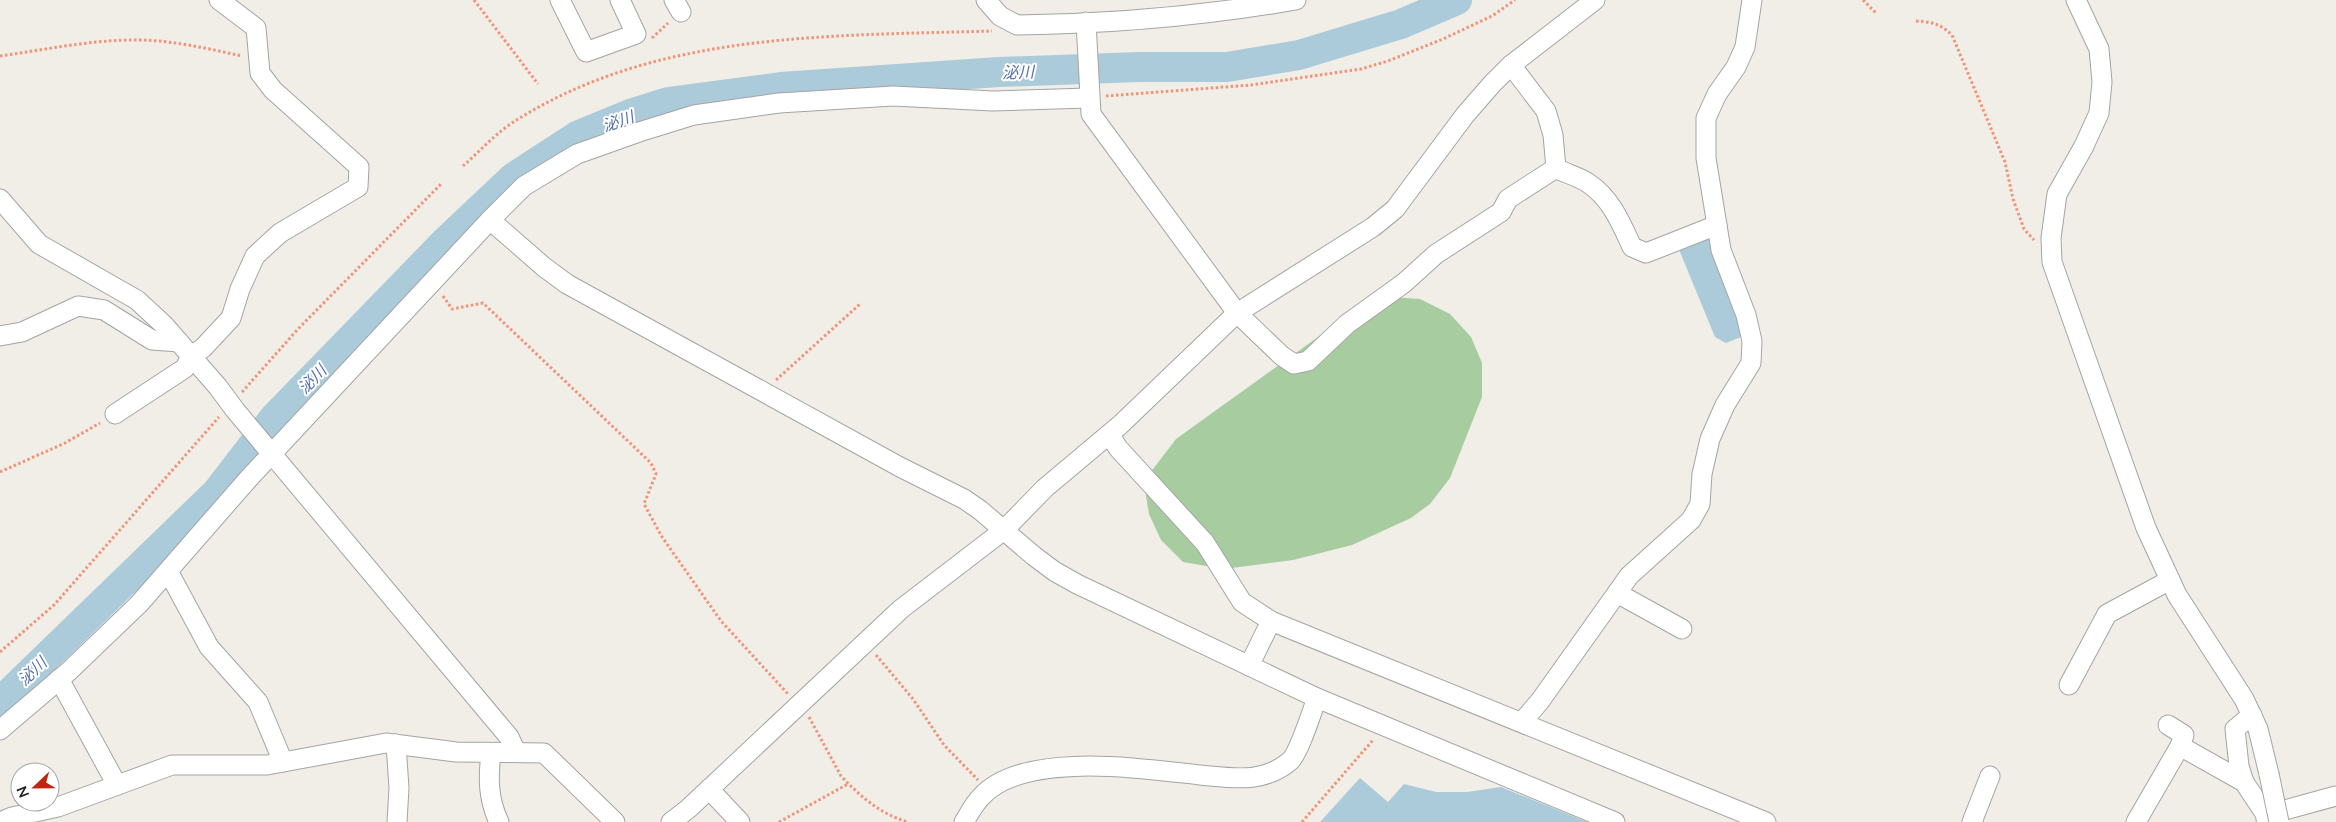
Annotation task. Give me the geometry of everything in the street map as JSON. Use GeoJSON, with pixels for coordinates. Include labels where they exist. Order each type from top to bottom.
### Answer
{"type":"FeatureCollection","features":[{"type":"Feature","properties":{"kind":"street"},"geometry":{"type":"LineString","coordinates":[[0,336],[22,332],[78,306],[104,310],[152,340],[185,349],[203,348],[231,318],[240,289],[255,256],[280,233],[358,187],[359,166],[273,90],[260,73],[256,28],[219,0]]}},
{"type":"Feature","properties":{"kind":"street"},"geometry":{"type":"LineString","coordinates":[[560,0],[586,52],[636,34],[620,0]]}},
{"type":"Feature","properties":{"kind":"street"},"geometry":{"type":"LineString","coordinates":[[986,0],[1009,20],[1086,29],[1136,21],[1218,13],[1296,0]]}},
{"type":"Feature","properties":{"kind":"street"},"geometry":{"type":"LineString","coordinates":[[671,822],[709,789],[901,609],[1004,530],[1045,488],[1110,435],[1237,313],[1373,227],[1395,209],[1465,115],[1511,65],[1595,0]]}},
{"type":"Feature","properties":{"kind":"street"},"geometry":{"type":"LineString","coordinates":[[1522,722],[1540,701],[1629,576],[1690,520],[1700,504],[1702,474],[1710,439],[1725,405],[1751,363],[1752,341],[1746,315],[1722,250],[1717,224],[1706,158],[1706,118],[1717,94],[1736,67],[1745,47],[1752,0]]}},
{"type":"Feature","properties":{"kind":"street"},"geometry":{"type":"LineString","coordinates":[[2076,0],[2099,48],[2102,82],[2099,113],[2084,146],[2057,194],[2051,238],[2052,262],[2069,315],[2146,528],[2170,580],[2252,715],[2258,729],[2269,774],[2270,820]]}},
{"type":"Feature","properties":{"kind":"street"},"geometry":{"type":"LineString","coordinates":[[1086,29],[1088,92],[1091,114],[1237,313],[1282,356],[1294,364],[1308,361],[1347,324],[1404,283],[1436,254],[1501,212],[1508,199],[1556,168]]}},
{"type":"Feature","properties":{"kind":"street"},"geometry":{"type":"LineString","coordinates":[[1511,65],[1546,111],[1553,135],[1556,168]]}},
{"type":"Feature","properties":{"kind":"street"},"geometry":{"type":"LineString","coordinates":[[0,730],[59,679],[139,604],[271,453],[524,186],[577,154],[694,115],[779,103],[893,96],[993,101],[1088,92]]}},
{"type":"Feature","properties":{"kind":"street"},"geometry":{"type":"LineString","coordinates":[[1556,168],[1586,182],[1601,193],[1617,214],[1632,247],[1646,253],[1717,224]]}},
{"type":"Feature","properties":{"kind":"street"},"geometry":{"type":"LineString","coordinates":[[0,199],[39,244],[137,300],[164,325],[509,737],[516,752]]}},
{"type":"Feature","properties":{"kind":"street"},"geometry":{"type":"LineString","coordinates":[[490,220],[544,267],[567,284],[964,500],[1054,571],[1318,698],[1615,822]]}},
{"type":"Feature","properties":{"kind":"street"},"geometry":{"type":"LineString","coordinates":[[115,414],[185,368],[185,349]]}},
{"type":"Feature","properties":{"kind":"street"},"geometry":{"type":"LineString","coordinates":[[1110,435],[1118,448],[1205,543],[1242,602],[1271,621],[1766,822]]}},
{"type":"Feature","properties":{"kind":"street"},"geometry":{"type":"LineString","coordinates":[[168,571],[209,647],[258,702],[283,762]]}},
{"type":"Feature","properties":{"kind":"street"},"geometry":{"type":"LineString","coordinates":[[2069,685],[2107,614],[2170,580]]}},
{"type":"Feature","properties":{"kind":"street"},"geometry":{"type":"LineString","coordinates":[[1617,593],[1682,629]]}},
{"type":"Feature","properties":{"kind":"street"},"geometry":{"type":"LineString","coordinates":[[1249,666],[1271,621]]}},
{"type":"Feature","properties":{"kind":"street"},"geometry":{"type":"LineString","coordinates":[[59,679],[117,785]]}},
{"type":"Feature","properties":{"kind":"street"},"geometry":{"type":"LineString","coordinates":[[964,822],[982,796],[1001,782],[1025,773],[1057,766],[1141,769],[1244,780],[1275,771],[1292,760],[1318,698]]}},
{"type":"Feature","properties":{"kind":"street"},"geometry":{"type":"LineString","coordinates":[[2252,715],[2235,728],[2239,766],[2244,782],[2270,820]]}},
{"type":"Feature","properties":{"kind":"street"},"geometry":{"type":"LineString","coordinates":[[2136,822],[2180,746],[2184,735],[2168,725]]}},
{"type":"Feature","properties":{"kind":"street"},"geometry":{"type":"LineString","coordinates":[[0,822],[12,817],[61,815],[117,785],[172,765],[267,764],[386,743],[456,752],[544,754],[615,822]]}},
{"type":"Feature","properties":{"kind":"street"},"geometry":{"type":"LineString","coordinates":[[396,744],[400,788],[397,822]]}},
{"type":"Feature","properties":{"kind":"street"},"geometry":{"type":"LineString","coordinates":[[2180,746],[2244,782]]}},
{"type":"Feature","properties":{"kind":"street"},"geometry":{"type":"LineString","coordinates":[[491,753],[488,784],[492,808],[499,822]]}},
{"type":"Feature","properties":{"kind":"street"},"geometry":{"type":"LineString","coordinates":[[1972,822],[1990,776]]}},
{"type":"Feature","properties":{"kind":"street"},"geometry":{"type":"LineString","coordinates":[[709,789],[740,822]]}},
{"type":"Feature","properties":{"kind":"street"},"geometry":{"type":"LineString","coordinates":[[2270,820],[2336,796]]}},
{"type":"Feature","properties":{"kind":"path"},"geometry":{"type":"LineString","coordinates":[[474,0],[538,84]]}},
{"type":"Feature","properties":{"kind":"path"},"geometry":{"type":"LineString","coordinates":[[1088,92],[1251,85],[1361,69],[1388,61],[1444,39],[1492,16],[1515,0]]}},
{"type":"Feature","properties":{"kind":"path"},"geometry":{"type":"LineString","coordinates":[[1863,0],[1877,14]]}},
{"type":"Feature","properties":{"kind":"path"},"geometry":{"type":"LineString","coordinates":[[463,166],[513,122],[540,106],[600,78],[644,63],[702,50],[762,41],[879,34],[998,31],[1009,20]]}},
{"type":"Feature","properties":{"kind":"path"},"geometry":{"type":"LineString","coordinates":[[1916,21],[1934,22],[1943,26],[1952,35],[2005,162],[2013,198],[2024,229],[2036,241],[2052,251]]}},
{"type":"Feature","properties":{"kind":"path"},"geometry":{"type":"LineString","coordinates":[[0,56],[86,43],[130,40],[208,48],[260,59]]}},
{"type":"Feature","properties":{"kind":"path"},"geometry":{"type":"LineString","coordinates":[[0,652],[54,605],[233,407],[298,329],[441,184]]}},
{"type":"Feature","properties":{"kind":"path"},"geometry":{"type":"LineString","coordinates":[[434,282],[452,309],[483,303],[651,463],[656,474],[644,504],[662,537],[721,622],[806,712],[841,776],[874,806],[896,819],[908,822]]}},
{"type":"Feature","properties":{"kind":"path"},"geometry":{"type":"LineString","coordinates":[[763,392],[860,304]]}},
{"type":"Feature","properties":{"kind":"path"},"geometry":{"type":"LineString","coordinates":[[0,472],[65,443],[115,414]]}},
{"type":"Feature","properties":{"kind":"path"},"geometry":{"type":"LineString","coordinates":[[866,642],[913,699],[944,745],[962,761],[987,792]]}},
{"type":"Feature","properties":{"kind":"path"},"geometry":{"type":"LineString","coordinates":[[1302,822],[1385,726]]}},
{"type":"Feature","properties":{"kind":"path"},"geometry":{"type":"LineString","coordinates":[[779,822],[849,784]]}},
{"type":"Feature","properties":{"kind":"green space"},"geometry":{"type":"Polygon","coordinates":[[[1391,297],[1420,299],[1450,314],[1471,337],[1482,363],[1482,397],[1450,478],[1430,504],[1411,518],[1352,545],[1293,560],[1224,569],[1183,562],[1161,540],[1149,514],[1146,496],[1147,477],[1176,439],[1343,319],[1391,297]]]}},
{"type":"Feature","properties":{"kind":"water"},"geometry":{"type":"Polygon","coordinates":[[[1714,237],[1746,335],[1726,343],[1715,337],[1678,247],[1700,238],[1714,237]]]}},
{"type":"Feature","properties":{"kind":"water"},"geometry":{"type":"Polygon","coordinates":[[[1360,778],[1388,802],[1404,784],[1436,792],[1467,792],[1501,787],[1587,822],[1320,822],[1360,778]]]}},
{"type":"Feature","properties":{"kind":"waterway","name":"泌川"},"geometry":{"type":"LineString","coordinates":[[0,702],[217,492],[274,418],[445,242],[514,177],[577,136],[633,113],[668,102],[781,87],[999,72],[1139,67],[1227,67],[1299,55],[1401,24],[1457,0]]}}]}
